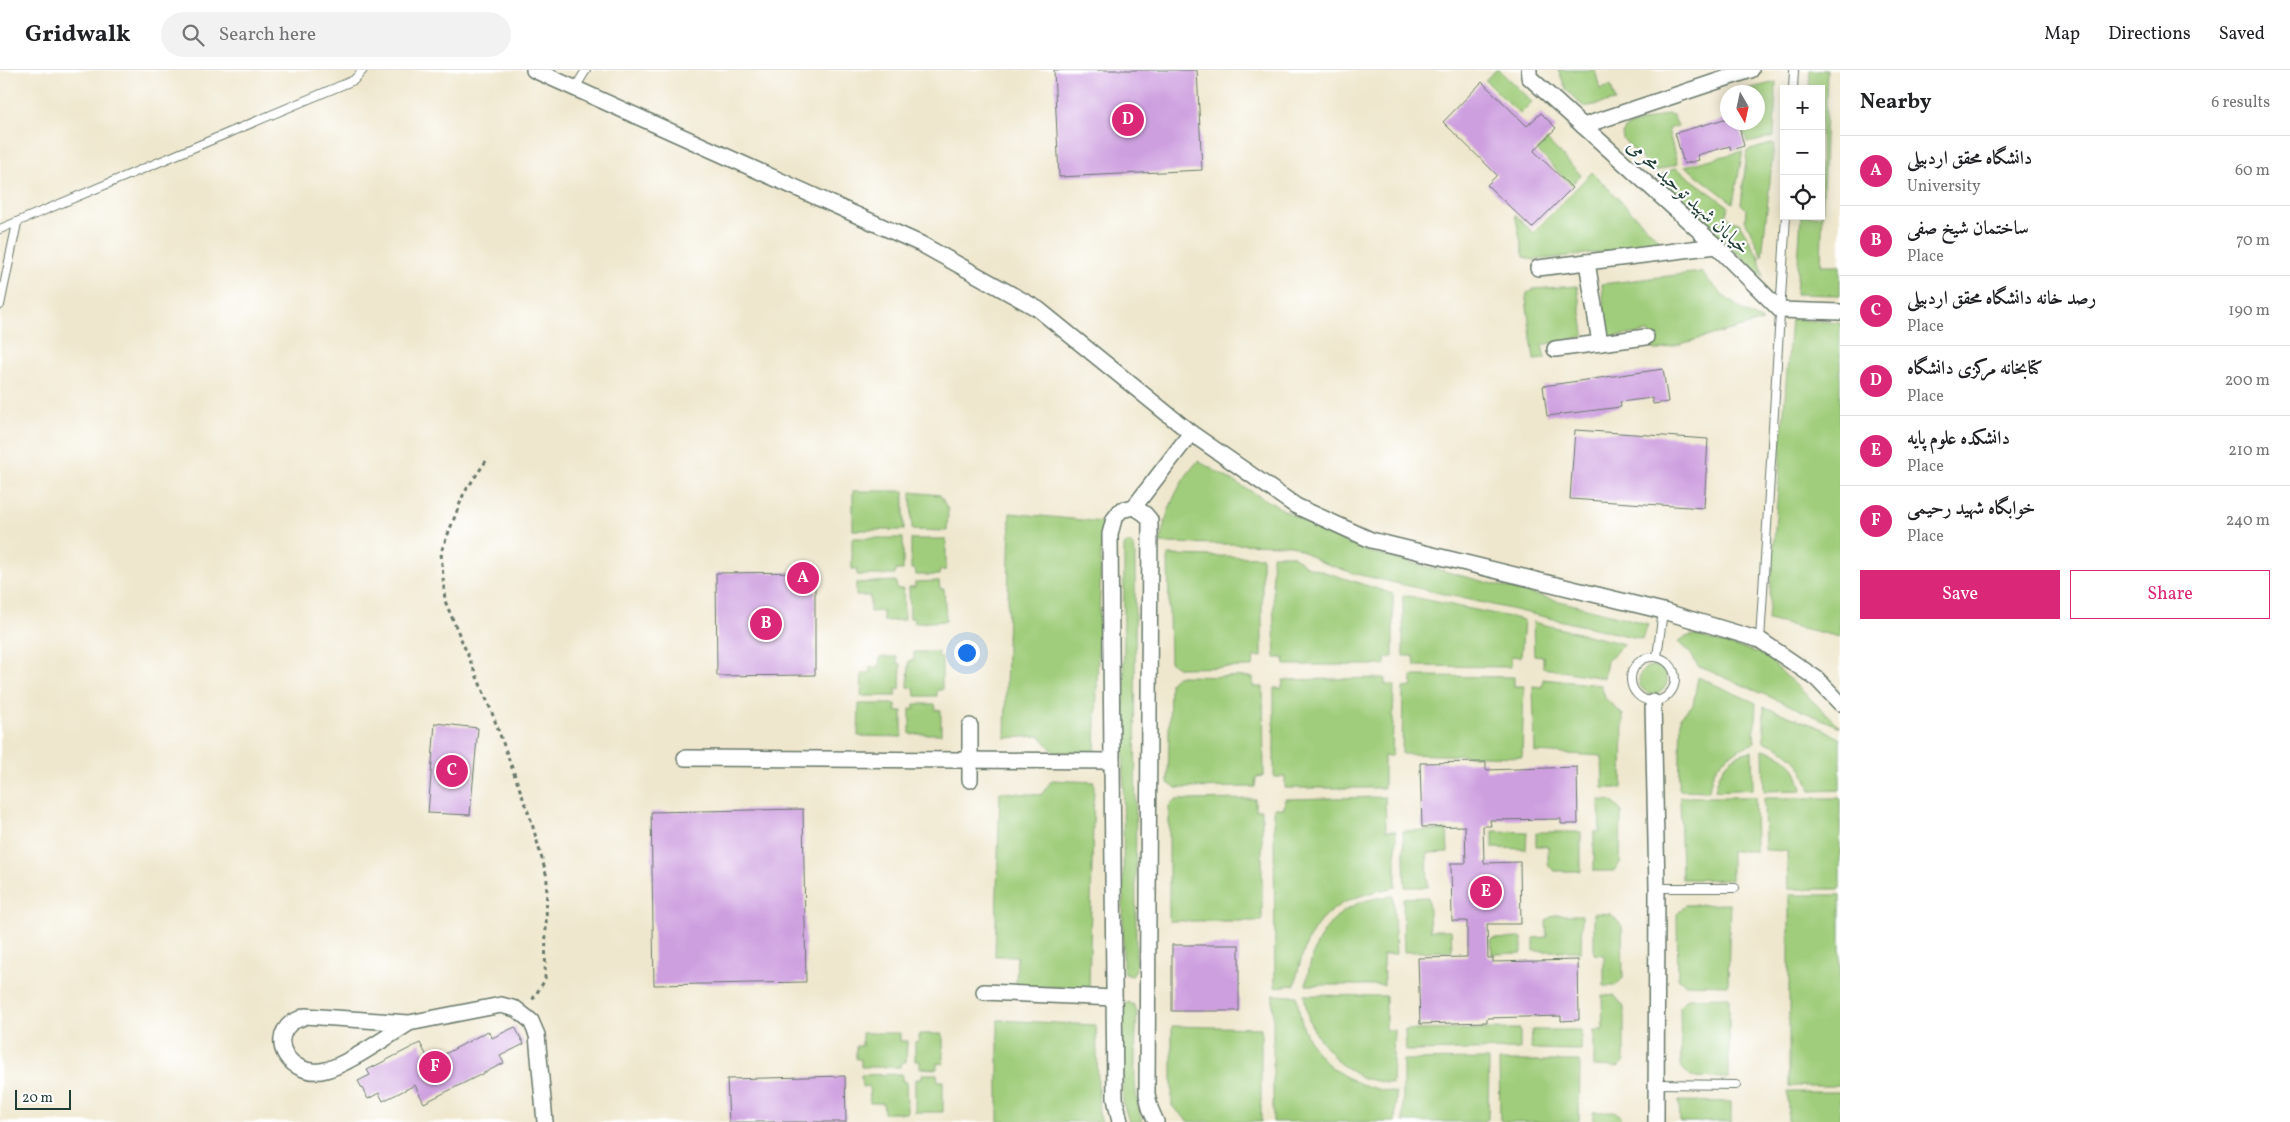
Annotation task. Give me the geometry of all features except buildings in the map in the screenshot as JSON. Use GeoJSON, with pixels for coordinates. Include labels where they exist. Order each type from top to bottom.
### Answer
{"type":"FeatureCollection","features":[{"type":"Feature","properties":{"kind":"street"},"geometry":{"type":"LineString","coordinates":[[534,70],[921,244],[1029,305],[1191,433],[1296,506],[1371,540],[1663,612],[1760,640],[1817,679],[1840,703]]}},
{"type":"Feature","properties":{"kind":"street","name":"خیابان شهید توحید محرمی"},"geometry":{"type":"LineString","coordinates":[[1529,70],[1529,77],[1716,246],[1780,310]]}},
{"type":"Feature","properties":{"kind":"street"},"geometry":{"type":"LineString","coordinates":[[1583,126],[1750,70]]}},
{"type":"Feature","properties":{"kind":"street"},"geometry":{"type":"LineString","coordinates":[[1538,268],[1716,246]]}},
{"type":"Feature","properties":{"kind":"street"},"geometry":{"type":"LineString","coordinates":[[1587,262],[1600,343]]}},
{"type":"Feature","properties":{"kind":"street"},"geometry":{"type":"LineString","coordinates":[[1780,310],[1840,312]]}},
{"type":"Feature","properties":{"kind":"street"},"geometry":{"type":"LineString","coordinates":[[1556,349],[1646,337]]}},
{"type":"Feature","properties":{"kind":"street"},"geometry":{"type":"LineString","coordinates":[[1120,1122],[1115,1098],[1110,534],[1114,519],[1121,510],[1134,507],[1191,433]]}},
{"type":"Feature","properties":{"kind":"street"},"geometry":{"type":"LineString","coordinates":[[1134,507],[1145,514],[1150,520],[1147,1094],[1156,1122]]}},
{"type":"Feature","properties":{"kind":"street"},"geometry":{"type":"LineString","coordinates":[[1653,702],[1657,888],[1656,1122]]}},
{"type":"Feature","properties":{"kind":"street"},"geometry":{"type":"LineString","coordinates":[[970,726],[970,780]]}},
{"type":"Feature","properties":{"kind":"street"},"geometry":{"type":"LineString","coordinates":[[685,758],[1112,761]]}},
{"type":"Feature","properties":{"kind":"street"},"geometry":{"type":"LineString","coordinates":[[984,992],[1114,998]]}},
{"type":"Feature","properties":{"kind":"street"},"geometry":{"type":"LineString","coordinates":[[409,1023],[338,1065],[322,1071],[305,1072],[289,1062],[283,1049],[283,1036],[291,1024],[305,1016],[409,1023],[501,1006],[516,1009],[524,1013],[531,1021],[537,1035],[546,1122]]}},
{"type":"Feature","properties":{"kind":"lane"},"geometry":{"type":"LineString","coordinates":[[0,229],[354,80],[363,70]]}},
{"type":"Feature","properties":{"kind":"lane"},"geometry":{"type":"LineString","coordinates":[[575,88],[586,70]]}},
{"type":"Feature","properties":{"kind":"lane"},"geometry":{"type":"LineString","coordinates":[[1793,85],[1794,70]]}},
{"type":"Feature","properties":{"kind":"lane"},"geometry":{"type":"LineString","coordinates":[[1760,640],[1786,220]]}},
{"type":"Feature","properties":{"kind":"lane"},"geometry":{"type":"LineString","coordinates":[[0,305],[17,223]]}},
{"type":"Feature","properties":{"kind":"lane"},"geometry":{"type":"LineString","coordinates":[[1657,657],[1663,612]]}},
{"type":"Feature","properties":{"kind":"lane"},"geometry":{"type":"LineString","coordinates":[[1650,657],[1657,657],[1670,664],[1675,678],[1672,692],[1667,697],[1653,702],[1639,697],[1631,685],[1630,677],[1636,664],[1650,657]]}},
{"type":"Feature","properties":{"kind":"lane"},"geometry":{"type":"LineString","coordinates":[[1657,888],[1735,888]]}},
{"type":"Feature","properties":{"kind":"lane"},"geometry":{"type":"LineString","coordinates":[[1656,1084],[1736,1085]]}},
{"type":"Feature","properties":{"kind":"path"},"geometry":{"type":"LineString","coordinates":[[486,461],[464,493],[441,552],[445,600],[491,710],[531,820],[547,878],[545,980],[524,1013]]}},
{"type":"Feature","properties":{"kind":"green space"},"geometry":{"type":"Polygon","coordinates":[[[1496,70],[1499,70],[1532,102],[1520,114],[1485,80],[1496,70]]]}},
{"type":"Feature","properties":{"kind":"green space"},"geometry":{"type":"Polygon","coordinates":[[[1558,70],[1595,70],[1600,89],[1611,86],[1615,101],[1584,107],[1567,91],[1558,70]]]}},
{"type":"Feature","properties":{"kind":"green space"},"geometry":{"type":"Polygon","coordinates":[[[1810,70],[1827,70],[1825,135],[1825,85],[1809,85],[1810,70]]]}},
{"type":"Feature","properties":{"kind":"green space"},"geometry":{"type":"Polygon","coordinates":[[[1776,82],[1774,137],[1747,143],[1744,130],[1765,130],[1764,85],[1776,82]]]}},
{"type":"Feature","properties":{"kind":"green space"},"geometry":{"type":"Polygon","coordinates":[[[1667,114],[1673,115],[1678,126],[1668,129],[1677,164],[1654,172],[1623,139],[1622,134],[1626,127],[1667,114]]]}},
{"type":"Feature","properties":{"kind":"green space"},"geometry":{"type":"Polygon","coordinates":[[[1547,140],[1581,175],[1571,185],[1537,150],[1547,140]]]}},
{"type":"Feature","properties":{"kind":"green space"},"geometry":{"type":"Polygon","coordinates":[[[1774,143],[1762,256],[1745,220],[1746,209],[1741,204],[1747,151],[1774,143]]]}},
{"type":"Feature","properties":{"kind":"green space"},"geometry":{"type":"Polygon","coordinates":[[[1743,151],[1733,203],[1685,166],[1743,151]]]}},
{"type":"Feature","properties":{"kind":"green space"},"geometry":{"type":"Polygon","coordinates":[[[1676,168],[1728,206],[1726,215],[1731,221],[1739,223],[1759,257],[1763,277],[1656,177],[1676,168]]]}},
{"type":"Feature","properties":{"kind":"green space"},"geometry":{"type":"Polygon","coordinates":[[[1592,172],[1664,245],[1534,260],[1524,257],[1515,214],[1533,233],[1592,172]]]}},
{"type":"Feature","properties":{"kind":"green space"},"geometry":{"type":"Polygon","coordinates":[[[1801,220],[1822,220],[1821,265],[1840,265],[1840,295],[1796,294],[1801,220]]]}},
{"type":"Feature","properties":{"kind":"green space"},"geometry":{"type":"Polygon","coordinates":[[[1701,272],[1729,300],[1745,312],[1763,321],[1659,350],[1654,350],[1649,332],[1609,337],[1606,334],[1602,284],[1701,272]]]}},
{"type":"Feature","properties":{"kind":"green space"},"geometry":{"type":"Polygon","coordinates":[[[1577,286],[1584,333],[1582,337],[1542,345],[1545,359],[1534,360],[1526,299],[1527,293],[1533,289],[1577,286]]]}},
{"type":"Feature","properties":{"kind":"green space"},"geometry":{"type":"Polygon","coordinates":[[[1791,319],[1840,323],[1840,637],[1768,620],[1791,319]]]}},
{"type":"Feature","properties":{"kind":"green space"},"geometry":{"type":"Polygon","coordinates":[[[1198,461],[1324,533],[1362,550],[1648,624],[1642,639],[1356,574],[1321,562],[1292,545],[1160,543],[1165,520],[1173,499],[1190,470],[1198,461]]]}},
{"type":"Feature","properties":{"kind":"green space"},"geometry":{"type":"Polygon","coordinates":[[[853,491],[904,491],[904,530],[853,530],[853,491]]]}},
{"type":"Feature","properties":{"kind":"green space"},"geometry":{"type":"Polygon","coordinates":[[[911,492],[940,495],[948,509],[947,531],[912,530],[911,492]]]}},
{"type":"Feature","properties":{"kind":"green space"},"geometry":{"type":"Polygon","coordinates":[[[1010,513],[1102,522],[1095,752],[1054,752],[1040,736],[1005,738],[1010,513]]]}},
{"type":"Feature","properties":{"kind":"green space"},"geometry":{"type":"Polygon","coordinates":[[[852,538],[903,538],[903,570],[896,570],[895,575],[857,575],[857,569],[852,569],[852,538]]]}},
{"type":"Feature","properties":{"kind":"green space"},"geometry":{"type":"Polygon","coordinates":[[[911,539],[946,539],[946,570],[940,570],[939,575],[916,575],[915,569],[911,569],[911,539]]]}},
{"type":"Feature","properties":{"kind":"green space"},"geometry":{"type":"Polygon","coordinates":[[[1129,542],[1134,547],[1135,554],[1136,969],[1132,976],[1125,974],[1123,967],[1124,546],[1129,542]]]}},
{"type":"Feature","properties":{"kind":"green space"},"geometry":{"type":"Polygon","coordinates":[[[1168,555],[1262,557],[1262,657],[1254,656],[1253,667],[1179,668],[1170,662],[1168,555]]]}},
{"type":"Feature","properties":{"kind":"green space"},"geometry":{"type":"Polygon","coordinates":[[[1272,555],[1292,555],[1306,566],[1393,594],[1393,657],[1385,658],[1385,665],[1285,665],[1284,658],[1275,658],[1272,555]]]}},
{"type":"Feature","properties":{"kind":"green space"},"geometry":{"type":"Polygon","coordinates":[[[896,581],[897,589],[903,589],[904,620],[883,621],[883,611],[870,612],[870,596],[856,596],[856,583],[896,581]]]}},
{"type":"Feature","properties":{"kind":"green space"},"geometry":{"type":"Polygon","coordinates":[[[939,581],[940,589],[944,589],[946,621],[914,623],[914,618],[910,618],[909,587],[915,587],[915,582],[939,581]]]}},
{"type":"Feature","properties":{"kind":"green space"},"geometry":{"type":"Polygon","coordinates":[[[1403,595],[1524,620],[1521,657],[1511,656],[1511,667],[1415,666],[1414,656],[1403,656],[1403,595]]]}},
{"type":"Feature","properties":{"kind":"green space"},"geometry":{"type":"Polygon","coordinates":[[[1533,622],[1624,644],[1607,661],[1604,678],[1543,668],[1543,656],[1534,655],[1533,622]]]}},
{"type":"Feature","properties":{"kind":"green space"},"geometry":{"type":"Polygon","coordinates":[[[1694,635],[1763,654],[1840,727],[1698,666],[1691,654],[1678,642],[1685,637],[1694,635]]]}},
{"type":"Feature","properties":{"kind":"green space"},"geometry":{"type":"Polygon","coordinates":[[[914,652],[938,652],[938,657],[942,657],[942,690],[937,690],[937,696],[915,696],[914,688],[908,687],[909,661],[914,660],[914,652]]]}},
{"type":"Feature","properties":{"kind":"green space"},"geometry":{"type":"Polygon","coordinates":[[[880,657],[897,657],[897,664],[901,664],[900,689],[896,689],[896,696],[861,696],[862,673],[870,673],[870,667],[879,667],[880,657]]]}},
{"type":"Feature","properties":{"kind":"green space"},"geometry":{"type":"Polygon","coordinates":[[[1653,666],[1663,670],[1667,680],[1663,690],[1653,694],[1643,690],[1639,680],[1643,670],[1653,666]]]}},
{"type":"Feature","properties":{"kind":"green space"},"geometry":{"type":"Polygon","coordinates":[[[1177,676],[1253,677],[1253,687],[1263,687],[1264,776],[1256,777],[1255,787],[1176,788],[1168,783],[1170,682],[1177,676]]]}},
{"type":"Feature","properties":{"kind":"green space"},"geometry":{"type":"Polygon","coordinates":[[[1412,676],[1514,677],[1514,686],[1524,686],[1522,757],[1402,754],[1403,688],[1412,687],[1412,676]]]}},
{"type":"Feature","properties":{"kind":"green space"},"geometry":{"type":"Polygon","coordinates":[[[1698,677],[1756,703],[1754,743],[1736,751],[1723,760],[1714,773],[1709,791],[1679,790],[1681,716],[1693,705],[1698,677]]]}},
{"type":"Feature","properties":{"kind":"green space"},"geometry":{"type":"Polygon","coordinates":[[[1385,678],[1385,685],[1394,685],[1392,756],[1384,756],[1384,788],[1285,788],[1285,777],[1274,777],[1274,688],[1282,688],[1283,680],[1385,678]]]}},
{"type":"Feature","properties":{"kind":"green space"},"geometry":{"type":"Polygon","coordinates":[[[1543,679],[1601,685],[1605,698],[1623,715],[1622,788],[1603,788],[1602,756],[1535,752],[1533,686],[1542,687],[1543,679]]]}},
{"type":"Feature","properties":{"kind":"green space"},"geometry":{"type":"Polygon","coordinates":[[[859,704],[896,704],[896,711],[902,711],[902,737],[858,736],[859,704]]]}},
{"type":"Feature","properties":{"kind":"green space"},"geometry":{"type":"Polygon","coordinates":[[[914,704],[935,704],[936,710],[941,710],[941,734],[910,734],[910,709],[914,709],[914,704]]]}},
{"type":"Feature","properties":{"kind":"green space"},"geometry":{"type":"Polygon","coordinates":[[[1764,707],[1824,729],[1840,739],[1840,790],[1810,791],[1804,774],[1795,760],[1782,749],[1764,742],[1764,707]]]}},
{"type":"Feature","properties":{"kind":"green space"},"geometry":{"type":"Polygon","coordinates":[[[1763,749],[1785,758],[1790,763],[1797,774],[1802,790],[1764,791],[1763,749]]]}},
{"type":"Feature","properties":{"kind":"green space"},"geometry":{"type":"Polygon","coordinates":[[[1752,751],[1753,789],[1715,791],[1726,764],[1737,756],[1752,751]]]}},
{"type":"Feature","properties":{"kind":"green space"},"geometry":{"type":"Polygon","coordinates":[[[1052,780],[1094,782],[1089,988],[1016,986],[1017,956],[995,956],[1000,792],[1041,795],[1052,780]]]}},
{"type":"Feature","properties":{"kind":"green space"},"geometry":{"type":"Polygon","coordinates":[[[1385,797],[1386,831],[1396,831],[1396,887],[1354,898],[1338,906],[1315,928],[1300,962],[1295,985],[1275,987],[1274,808],[1284,808],[1285,799],[1385,797]]]}},
{"type":"Feature","properties":{"kind":"green space"},"geometry":{"type":"Polygon","coordinates":[[[1680,797],[1755,797],[1756,851],[1731,851],[1731,880],[1682,879],[1680,797]]]}},
{"type":"Feature","properties":{"kind":"green space"},"geometry":{"type":"Polygon","coordinates":[[[1764,798],[1840,798],[1840,889],[1788,889],[1787,851],[1765,850],[1764,798]]]}},
{"type":"Feature","properties":{"kind":"green space"},"geometry":{"type":"Polygon","coordinates":[[[1255,799],[1255,810],[1262,810],[1262,921],[1169,921],[1169,806],[1176,800],[1255,799]]]}},
{"type":"Feature","properties":{"kind":"green space"},"geometry":{"type":"Polygon","coordinates":[[[1599,800],[1612,801],[1621,811],[1620,863],[1614,871],[1594,871],[1594,832],[1600,832],[1599,800]]]}},
{"type":"Feature","properties":{"kind":"green space"},"geometry":{"type":"Polygon","coordinates":[[[1447,830],[1448,852],[1427,853],[1428,887],[1405,887],[1403,831],[1447,830]]]}},
{"type":"Feature","properties":{"kind":"green space"},"geometry":{"type":"Polygon","coordinates":[[[1493,831],[1527,832],[1526,849],[1493,848],[1493,831]]]}},
{"type":"Feature","properties":{"kind":"green space"},"geometry":{"type":"Polygon","coordinates":[[[1536,832],[1581,832],[1581,871],[1554,871],[1548,864],[1548,846],[1536,846],[1536,832]]]}},
{"type":"Feature","properties":{"kind":"green space"},"geometry":{"type":"Polygon","coordinates":[[[1789,895],[1840,895],[1840,1086],[1789,1086],[1789,895]]]}},
{"type":"Feature","properties":{"kind":"green space"},"geometry":{"type":"Polygon","coordinates":[[[1393,896],[1396,954],[1383,955],[1384,985],[1306,985],[1309,967],[1315,950],[1322,935],[1331,923],[1343,912],[1357,904],[1393,896]]]}},
{"type":"Feature","properties":{"kind":"green space"},"geometry":{"type":"Polygon","coordinates":[[[1428,897],[1430,930],[1451,930],[1452,951],[1404,952],[1403,898],[1428,897]]]}},
{"type":"Feature","properties":{"kind":"green space"},"geometry":{"type":"Polygon","coordinates":[[[1730,904],[1728,985],[1686,984],[1678,978],[1677,914],[1686,905],[1730,904]]]}},
{"type":"Feature","properties":{"kind":"green space"},"geometry":{"type":"Polygon","coordinates":[[[1594,913],[1611,914],[1622,926],[1623,978],[1615,986],[1604,986],[1604,955],[1594,954],[1594,913]]]}},
{"type":"Feature","properties":{"kind":"green space"},"geometry":{"type":"Polygon","coordinates":[[[1555,915],[1582,915],[1581,951],[1534,951],[1534,938],[1547,937],[1546,920],[1555,915]]]}},
{"type":"Feature","properties":{"kind":"green space"},"geometry":{"type":"Polygon","coordinates":[[[1522,938],[1522,953],[1492,954],[1491,939],[1522,938]]]}},
{"type":"Feature","properties":{"kind":"green space"},"geometry":{"type":"Polygon","coordinates":[[[1273,995],[1297,996],[1300,1017],[1307,1035],[1316,1051],[1327,1064],[1341,1074],[1358,1082],[1376,1089],[1396,1093],[1395,1122],[1273,1122],[1273,995]]]}},
{"type":"Feature","properties":{"kind":"green space"},"geometry":{"type":"Polygon","coordinates":[[[1304,995],[1386,996],[1386,1030],[1394,1030],[1392,1084],[1362,1078],[1339,1063],[1318,1037],[1309,1021],[1304,995]]]}},
{"type":"Feature","properties":{"kind":"green space"},"geometry":{"type":"Polygon","coordinates":[[[1602,995],[1615,996],[1624,1007],[1624,1061],[1618,1067],[1594,1066],[1594,1030],[1603,1030],[1602,995]]]}},
{"type":"Feature","properties":{"kind":"green space"},"geometry":{"type":"Polygon","coordinates":[[[1729,997],[1729,1078],[1691,1077],[1681,1067],[1680,1006],[1688,998],[1729,997]]]}},
{"type":"Feature","properties":{"kind":"green space"},"geometry":{"type":"Polygon","coordinates":[[[1128,1002],[1134,1005],[1137,1011],[1135,1082],[1136,1096],[1143,1122],[1129,1122],[1123,1103],[1122,1015],[1123,1007],[1128,1002]]]}},
{"type":"Feature","properties":{"kind":"green space"},"geometry":{"type":"Polygon","coordinates":[[[998,1020],[1096,1025],[1099,1114],[1102,1122],[998,1122],[998,1020]]]}},
{"type":"Feature","properties":{"kind":"green space"},"geometry":{"type":"Polygon","coordinates":[[[1172,1026],[1261,1028],[1261,1122],[1189,1122],[1172,1106],[1172,1026]]]}},
{"type":"Feature","properties":{"kind":"green space"},"geometry":{"type":"Polygon","coordinates":[[[1520,1029],[1520,1049],[1406,1051],[1405,1030],[1520,1029]]]}},
{"type":"Feature","properties":{"kind":"green space"},"geometry":{"type":"Polygon","coordinates":[[[1532,1030],[1581,1030],[1581,1050],[1531,1049],[1532,1030]]]}},
{"type":"Feature","properties":{"kind":"green space"},"geometry":{"type":"Polygon","coordinates":[[[862,1033],[900,1033],[900,1041],[907,1041],[906,1062],[901,1062],[900,1067],[861,1067],[861,1059],[856,1059],[856,1046],[862,1046],[862,1033]]]}},
{"type":"Feature","properties":{"kind":"green space"},"geometry":{"type":"Polygon","coordinates":[[[919,1034],[943,1034],[943,1064],[937,1063],[937,1069],[920,1068],[920,1061],[915,1061],[915,1042],[919,1041],[919,1034]]]}},
{"type":"Feature","properties":{"kind":"green space"},"geometry":{"type":"Polygon","coordinates":[[[1489,1059],[1488,1119],[1483,1122],[1403,1122],[1403,1060],[1489,1059]]]}},
{"type":"Feature","properties":{"kind":"green space"},"geometry":{"type":"Polygon","coordinates":[[[1499,1061],[1580,1061],[1579,1122],[1504,1122],[1500,1120],[1499,1061]]]}},
{"type":"Feature","properties":{"kind":"green space"},"geometry":{"type":"Polygon","coordinates":[[[902,1074],[902,1081],[906,1081],[907,1113],[884,1113],[883,1103],[870,1103],[869,1086],[862,1087],[861,1075],[902,1074]]]}},
{"type":"Feature","properties":{"kind":"green space"},"geometry":{"type":"Polygon","coordinates":[[[922,1074],[937,1074],[938,1081],[943,1081],[943,1112],[915,1112],[915,1079],[922,1079],[922,1074]]]}},
{"type":"Feature","properties":{"kind":"green space"},"geometry":{"type":"Polygon","coordinates":[[[1788,1092],[1840,1092],[1840,1122],[1788,1122],[1788,1092]]]}},
{"type":"Feature","properties":{"kind":"green space"},"geometry":{"type":"Polygon","coordinates":[[[1679,1101],[1731,1102],[1731,1122],[1680,1122],[1679,1101]]]}},
{"type":"Feature","properties":{"kind":"green space"},"geometry":{"type":"Polygon","coordinates":[[[1593,1112],[1614,1112],[1620,1115],[1622,1122],[1593,1122],[1593,1112]]]}},
{"type":"Feature","properties":{"kind":"place","name":"کتابخانه مرکزی دانشگاه"},"geometry":{"type":"Point","coordinates":[1128,120]}},
{"type":"Feature","properties":{"kind":"place","name":"دانشگاه محقق اردبیلی"},"geometry":{"type":"Point","coordinates":[803,578]}},
{"type":"Feature","properties":{"kind":"place","name":"ساختمان شیخ صفی"},"geometry":{"type":"Point","coordinates":[766,624]}},
{"type":"Feature","properties":{"kind":"place","name":"رصد خانه دانشگاه محقق اردبیلی"},"geometry":{"type":"Point","coordinates":[452,771]}},
{"type":"Feature","properties":{"kind":"place","name":"دانشکده علوم پایه"},"geometry":{"type":"Point","coordinates":[1486,892]}},
{"type":"Feature","properties":{"kind":"place","name":"خوابگاه شهید رحیمی"},"geometry":{"type":"Point","coordinates":[435,1067]}}]}
